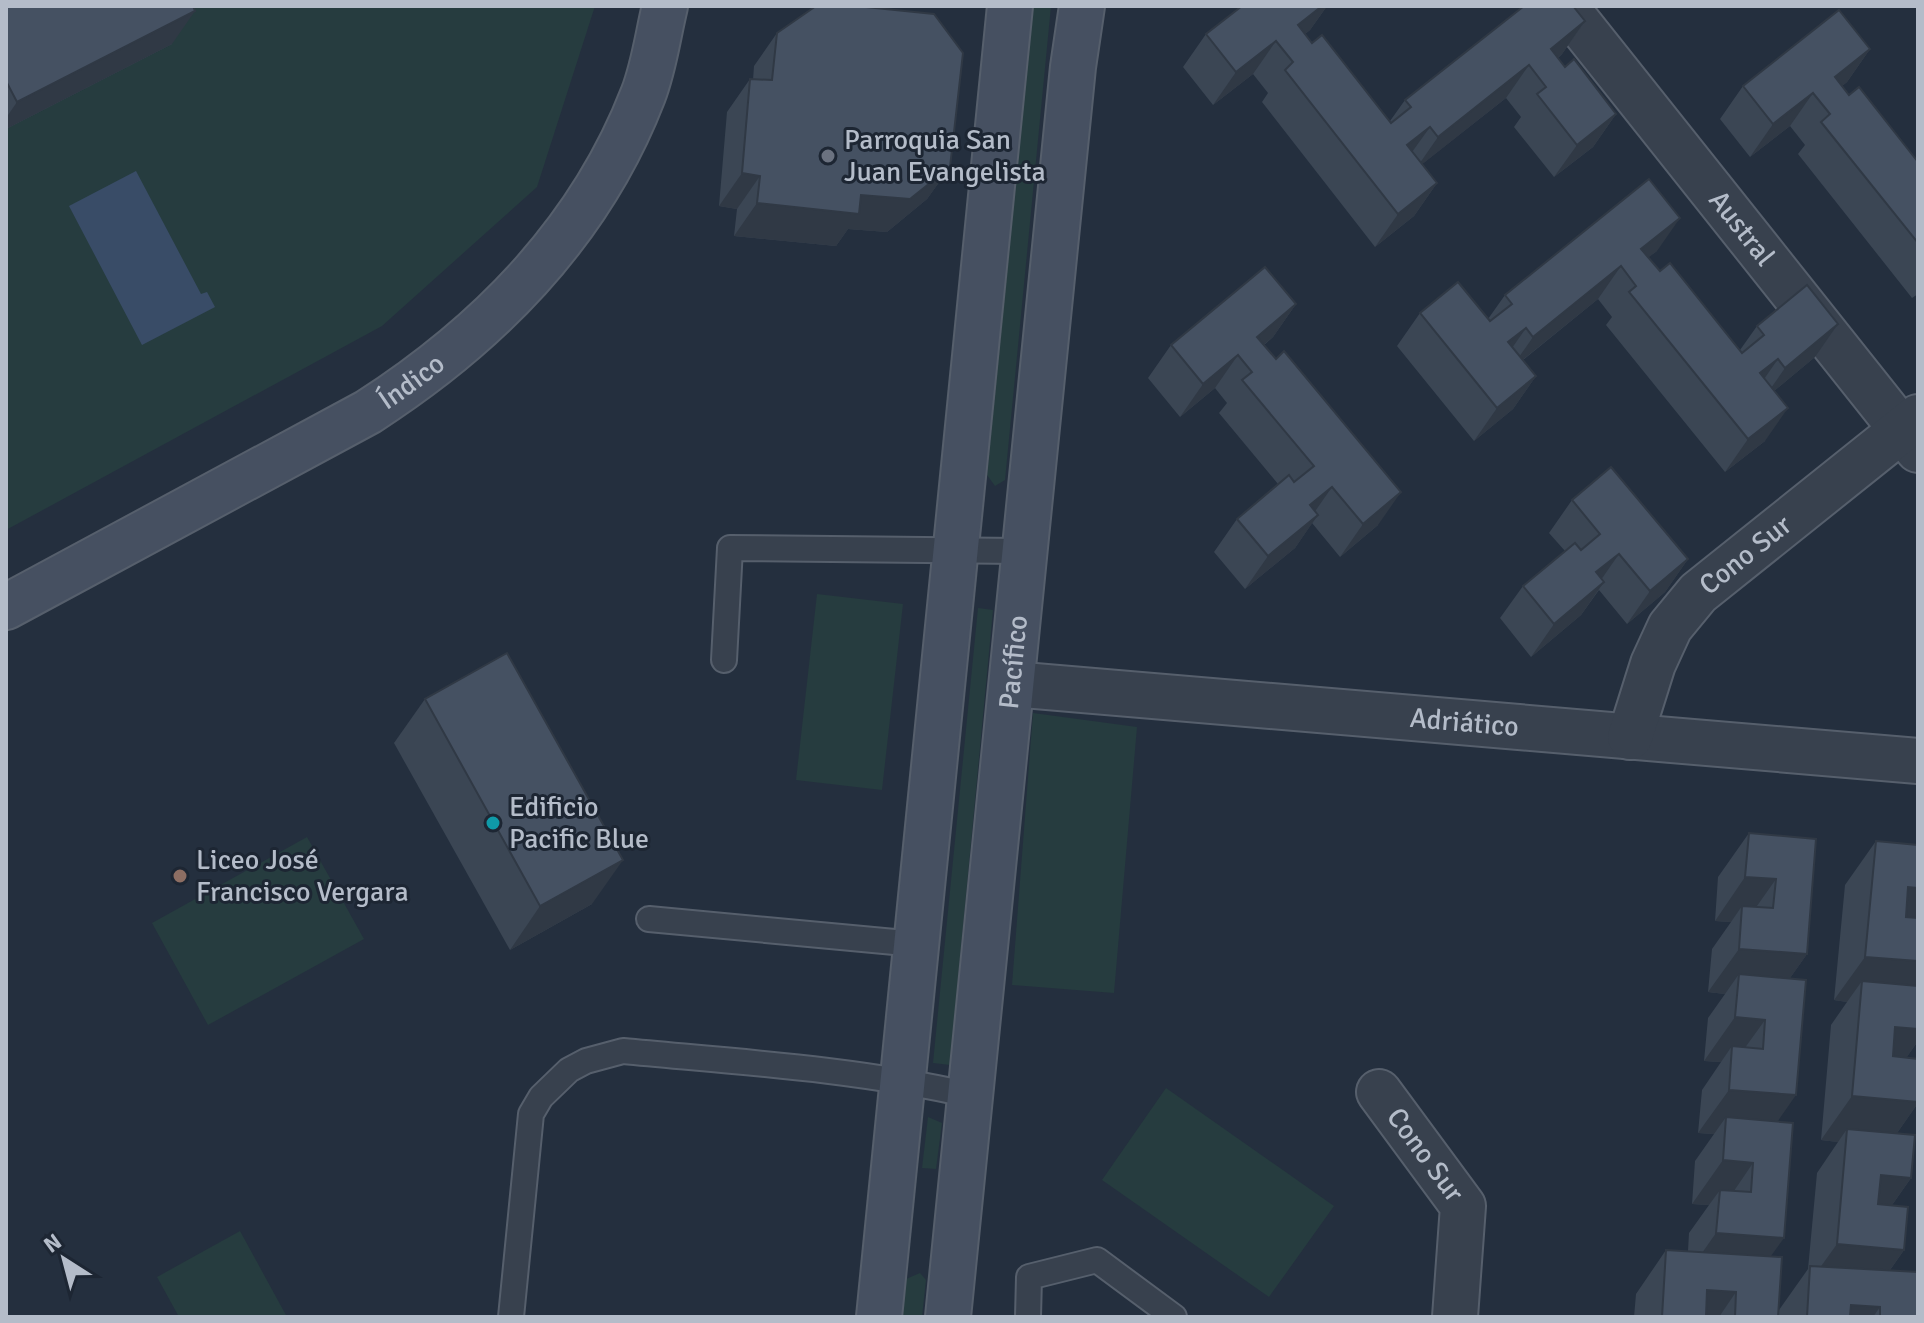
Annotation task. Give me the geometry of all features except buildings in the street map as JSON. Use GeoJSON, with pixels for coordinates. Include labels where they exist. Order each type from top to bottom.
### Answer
{"type":"FeatureCollection","features":[{"type":"Feature","properties":{"kind":"street","name":"Índico"},"geometry":{"type":"LineString","coordinates":[[6,607],[368,412],[419,379],[467,341],[532,275],[588,202],[618,149],[644,93],[665,6]]}},
{"type":"Feature","properties":{"kind":"street"},"geometry":{"type":"LineString","coordinates":[[879,1317],[1010,6]]}},
{"type":"Feature","properties":{"kind":"street","name":"Pacífico"},"geometry":{"type":"LineString","coordinates":[[948,1317],[1073,67],[1082,6]]}},
{"type":"Feature","properties":{"kind":"street","name":"Austral"},"geometry":{"type":"LineString","coordinates":[[1565,6],[1913,432]]}},
{"type":"Feature","properties":{"kind":"street","name":"Cono Sur"},"geometry":{"type":"LineString","coordinates":[[1630,737],[1653,664],[1670,627],[1698,593],[1913,432]]}},
{"type":"Feature","properties":{"kind":"street","name":"Adriático"},"geometry":{"type":"LineString","coordinates":[[1012,684],[1918,761]]}},
{"type":"Feature","properties":{"kind":"street","name":"Cono Sur"},"geometry":{"type":"LineString","coordinates":[[1379,1092],[1463,1206],[1455,1317]]}},
{"type":"Feature","properties":{"kind":"lane"},"geometry":{"type":"LineString","coordinates":[[724,660],[730,548],[1025,551]]}},
{"type":"Feature","properties":{"kind":"lane"},"geometry":{"type":"LineString","coordinates":[[649,919],[916,944]]}},
{"type":"Feature","properties":{"kind":"lane"},"geometry":{"type":"LineString","coordinates":[[511,1317],[531,1114],[541,1097],[569,1070],[595,1058],[623,1051],[903,1080],[970,1095]]}},
{"type":"Feature","properties":{"kind":"lane"},"geometry":{"type":"LineString","coordinates":[[1028,1317],[1029,1277],[1097,1260],[1174,1317]]}},
{"type":"Feature","properties":{"kind":"green space"},"geometry":{"type":"Polygon","coordinates":[[[6,6],[595,6],[537,187],[382,326],[6,530],[6,6]]]}},
{"type":"Feature","properties":{"kind":"green space"},"geometry":{"type":"Polygon","coordinates":[[[1032,6],[1051,6],[1005,480],[995,486],[987,475],[1032,6]]]}},
{"type":"Feature","properties":{"kind":"green space"},"geometry":{"type":"Polygon","coordinates":[[[817,594],[903,604],[882,790],[796,780],[817,594]]]}},
{"type":"Feature","properties":{"kind":"green space"},"geometry":{"type":"Polygon","coordinates":[[[978,608],[993,610],[950,1065],[933,1063],[978,608]]]}},
{"type":"Feature","properties":{"kind":"green space"},"geometry":{"type":"Polygon","coordinates":[[[1033,713],[1137,727],[1114,993],[1012,985],[1033,713]]]}},
{"type":"Feature","properties":{"kind":"green space"},"geometry":{"type":"Polygon","coordinates":[[[307,837],[364,939],[208,1025],[152,923],[307,837]]]}},
{"type":"Feature","properties":{"kind":"green space"},"geometry":{"type":"Polygon","coordinates":[[[1166,1088],[1334,1206],[1269,1297],[1102,1180],[1166,1088]]]}},
{"type":"Feature","properties":{"kind":"green space"},"geometry":{"type":"Polygon","coordinates":[[[928,1117],[942,1123],[936,1169],[922,1168],[928,1117]]]}},
{"type":"Feature","properties":{"kind":"green space"},"geometry":{"type":"Polygon","coordinates":[[[240,1231],[287,1317],[179,1317],[157,1277],[240,1231]]]}},
{"type":"Feature","properties":{"kind":"green space"},"geometry":{"type":"Polygon","coordinates":[[[920,1273],[926,1280],[922,1317],[902,1317],[906,1279],[920,1273]]]}},
{"type":"Feature","properties":{"kind":"water"},"geometry":{"type":"Polygon","coordinates":[[[136,171],[201,294],[207,292],[215,307],[142,345],[69,206],[136,171]]]}},
{"type":"Feature","properties":{"kind":"place","name":"Parroquia San Juan Evangelista"},"geometry":{"type":"Point","coordinates":[828,156]}},
{"type":"Feature","properties":{"kind":"place","name":"Edificio Pacific Blue"},"geometry":{"type":"Point","coordinates":[493,823]}},
{"type":"Feature","properties":{"kind":"place","name":"Liceo José Francisco Vergara"},"geometry":{"type":"Point","coordinates":[180,876]}}]}
